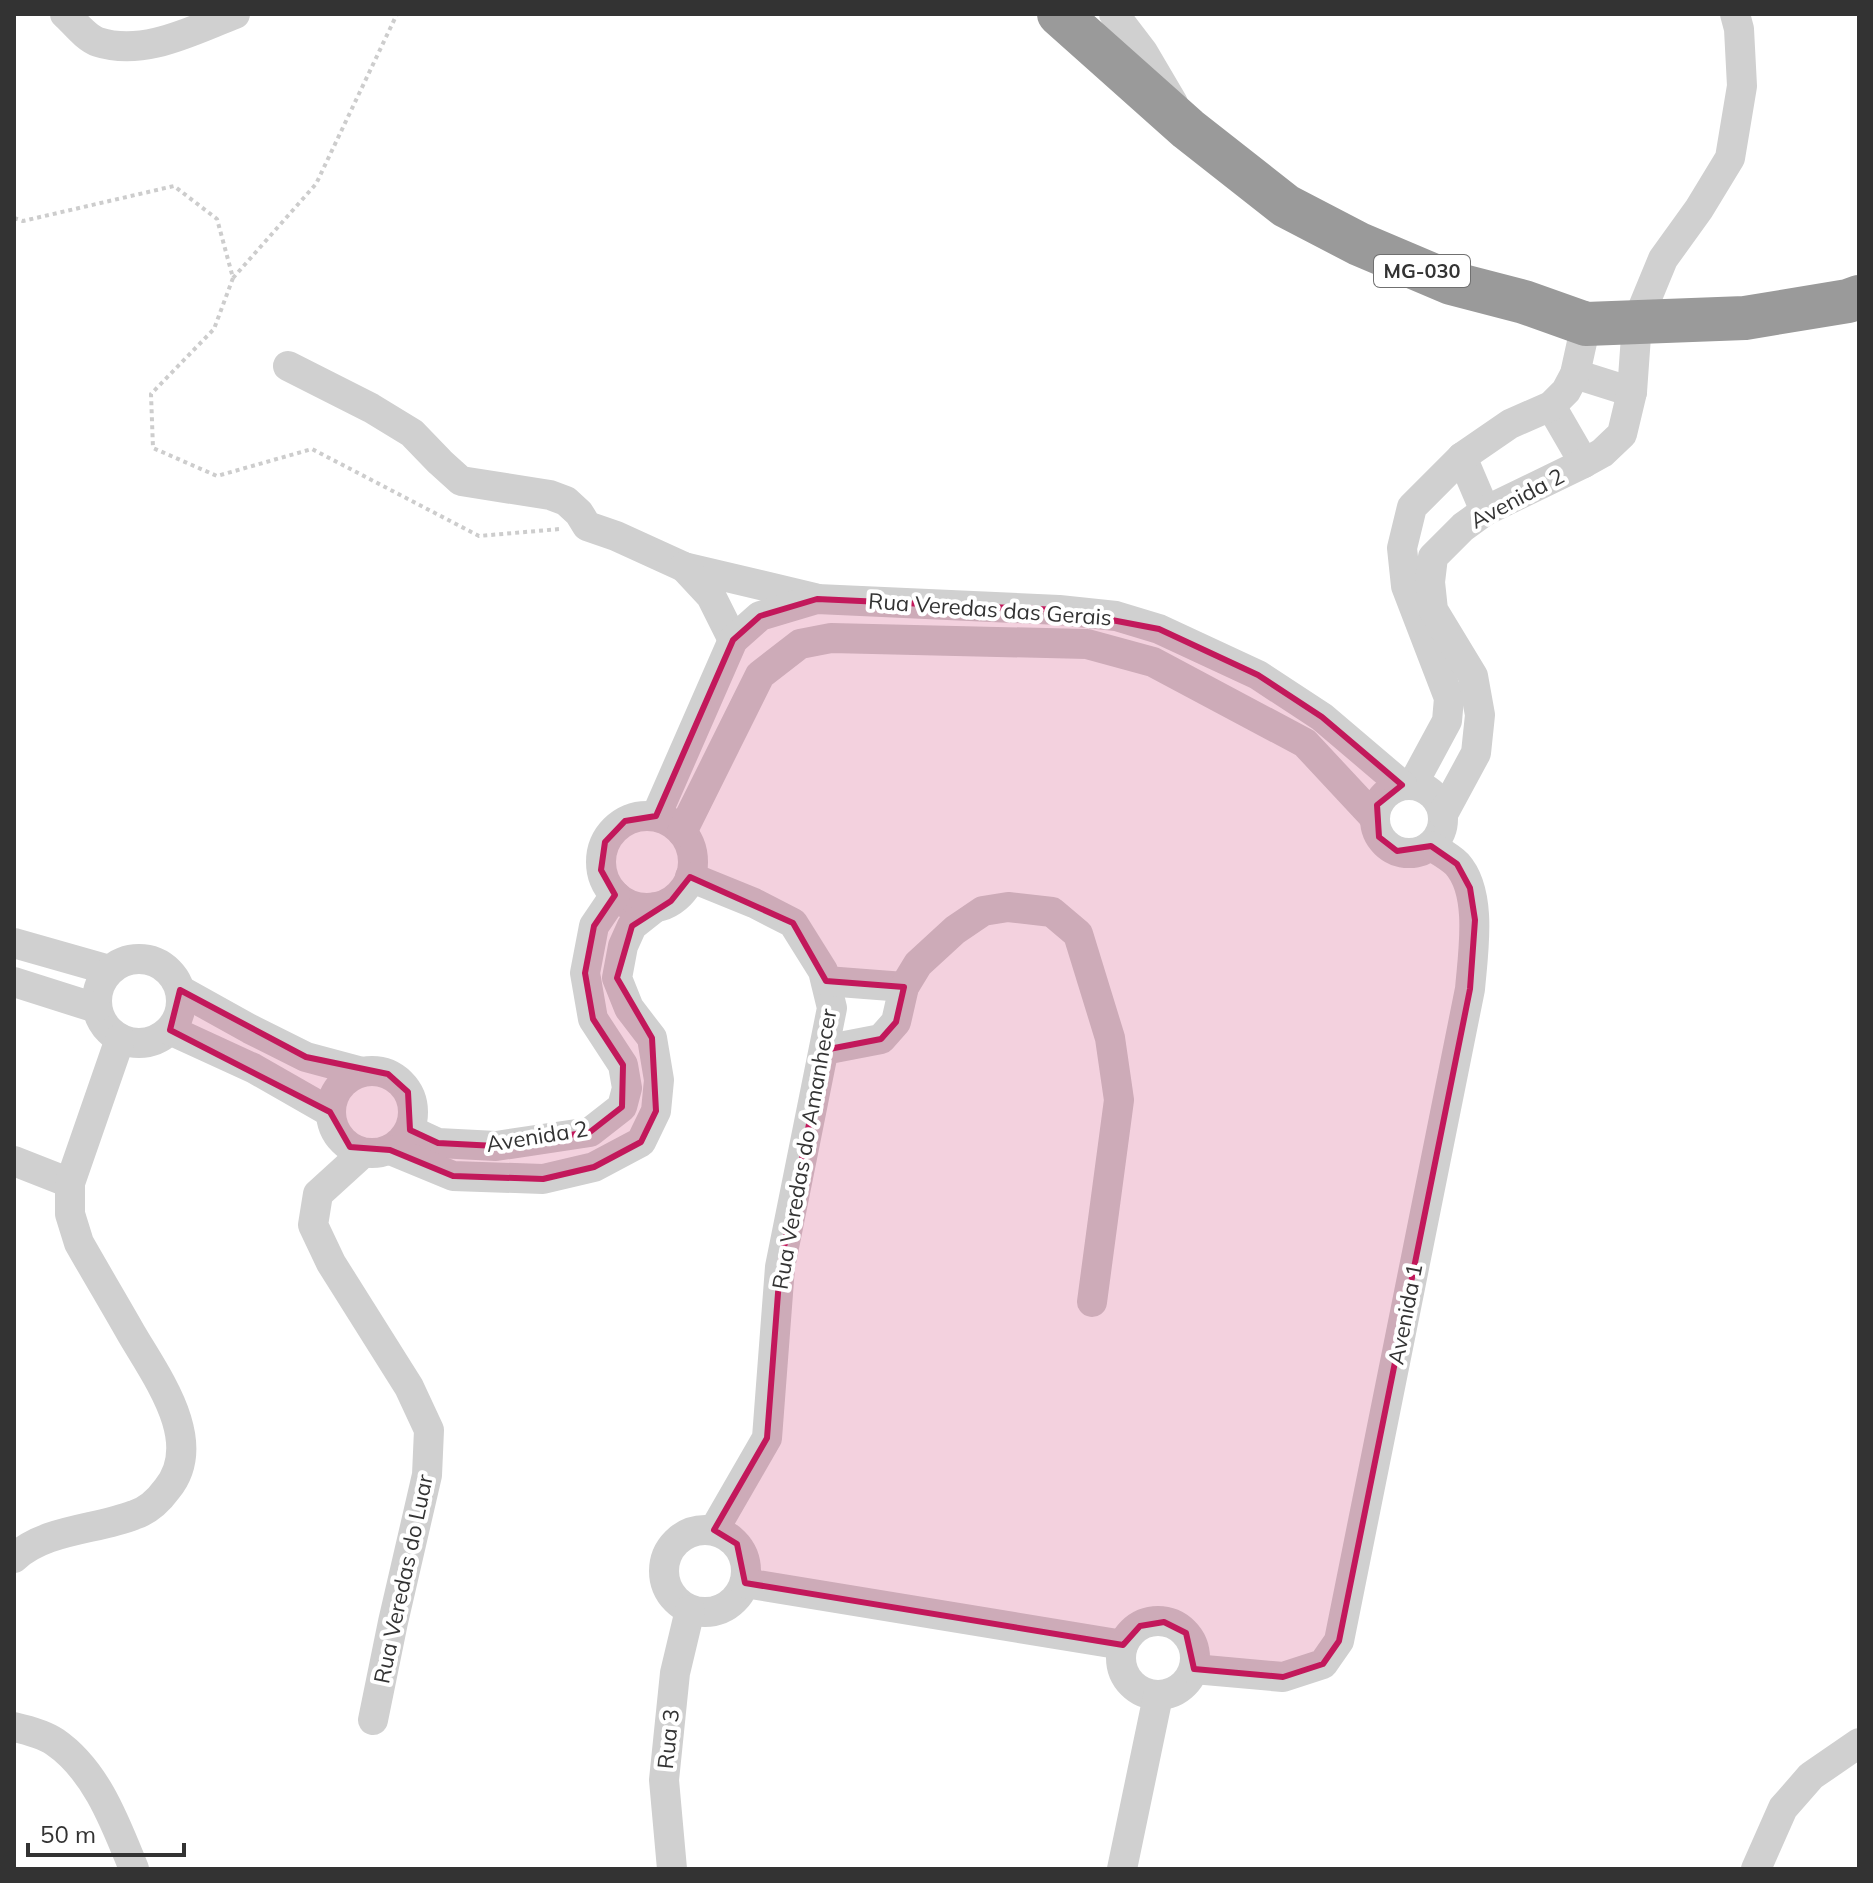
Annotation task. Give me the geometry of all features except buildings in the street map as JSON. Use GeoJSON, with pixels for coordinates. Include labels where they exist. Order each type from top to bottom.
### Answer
{"type":"FeatureCollection","features":[{"type":"Feature","properties":{"kind":"highway","name":"MG-030"},"geometry":{"type":"LineString","coordinates":[[1059,14],[1188,129],[1286,206],[1359,244],[1451,283],[1524,302],[1586,324],[1745,318],[1859,297]]}},
{"type":"Feature","properties":{"kind":"street"},"geometry":{"type":"LineString","coordinates":[[65,14],[95,41],[130,47],[163,41],[235,14]]}},
{"type":"Feature","properties":{"kind":"street"},"geometry":{"type":"LineString","coordinates":[[1114,14],[1143,52],[1188,129]]}},
{"type":"Feature","properties":{"kind":"street","name":"Avenida 2"},"geometry":{"type":"LineString","coordinates":[[1443,814],[1476,753],[1480,715],[1473,676],[1433,610],[1430,582],[1433,557],[1463,527],[1485,511],[1602,453],[1622,434],[1632,392],[1637,322],[1663,259],[1730,158],[1742,86],[1739,29],[1735,14]]}},
{"type":"Feature","properties":{"kind":"street"},"geometry":{"type":"LineString","coordinates":[[1407,784],[1447,721],[1449,698],[1406,586],[1402,548],[1412,507],[1462,457],[1510,424],[1551,406],[1566,391],[1575,374],[1586,324]]}},
{"type":"Feature","properties":{"kind":"street"},"geometry":{"type":"LineString","coordinates":[[288,366],[371,408],[412,433],[461,481],[550,495],[566,501],[587,526],[684,567],[817,599]]}},
{"type":"Feature","properties":{"kind":"street"},"geometry":{"type":"LineString","coordinates":[[1575,374],[1632,392]]}},
{"type":"Feature","properties":{"kind":"street"},"geometry":{"type":"LineString","coordinates":[[1551,406],[1584,463]]}},
{"type":"Feature","properties":{"kind":"street"},"geometry":{"type":"LineString","coordinates":[[1462,457],[1485,511]]}},
{"type":"Feature","properties":{"kind":"street"},"geometry":{"type":"LineString","coordinates":[[684,567],[711,596],[733,640]]}},
{"type":"Feature","properties":{"kind":"street","name":"Rua Veredas das Gerais"},"geometry":{"type":"LineString","coordinates":[[656,816],[733,640],[760,616],[817,599],[1059,610],[1116,616],[1159,629],[1258,675],[1322,717],[1407,784]]}},
{"type":"Feature","properties":{"kind":"street","name":"Rua Veredas das Gerais"},"geometry":{"type":"LineString","coordinates":[[682,832],[760,675],[800,644],[831,638],[1087,644],[1153,662],[1305,743],[1374,817]]}},
{"type":"Feature","properties":{"kind":"street"},"geometry":{"type":"LineString","coordinates":[[1407,784],[1433,793],[1443,814],[1439,837],[1431,846],[1420,851],[1409,853],[1387,846],[1375,827],[1377,805],[1383,796],[1391,789],[1407,784]]}},
{"type":"Feature","properties":{"kind":"street"},"geometry":{"type":"LineString","coordinates":[[640,816],[656,816],[671,822],[682,832],[690,846],[693,861],[683,891],[671,901],[656,907],[641,907],[627,903],[606,884],[601,870],[605,842],[613,830],[625,821],[640,816]]}},
{"type":"Feature","properties":{"kind":"street","name":"Avenida 1"},"geometry":{"type":"LineString","coordinates":[[1194,1669],[1283,1677],[1323,1664],[1339,1641],[1470,989],[1475,920],[1470,888],[1457,864],[1431,846]]}},
{"type":"Feature","properties":{"kind":"street","name":"Rua Veredas do Amanhecer"},"geometry":{"type":"LineString","coordinates":[[690,877],[793,923],[823,971],[832,1008],[780,1267],[767,1438],[714,1530]]}},
{"type":"Feature","properties":{"kind":"street","name":"Avenida 2"},"geometry":{"type":"LineString","coordinates":[[388,1144],[496,1146],[590,1132],[622,1107],[627,1088],[623,1065],[593,1019],[585,973],[594,926],[615,895]]}},
{"type":"Feature","properties":{"kind":"street","name":"Avenida 2"},"geometry":{"type":"LineString","coordinates":[[388,1144],[453,1176],[543,1179],[594,1167],[641,1142],[656,1111],[659,1080],[652,1038],[629,1008],[617,978],[623,946],[632,926],[656,907]]}},
{"type":"Feature","properties":{"kind":"street"},"geometry":{"type":"LineString","coordinates":[[824,1050],[881,1039],[896,1022],[904,987],[918,964],[955,930],[983,911],[1008,907],[1052,912],[1078,934],[1110,1038],[1119,1100],[1092,1302]]}},
{"type":"Feature","properties":{"kind":"street"},"geometry":{"type":"LineString","coordinates":[[14,943],[109,970]]}},
{"type":"Feature","properties":{"kind":"street"},"geometry":{"type":"LineString","coordinates":[[136,958],[164,966],[180,990],[181,1005],[170,1030],[146,1043],[120,1039],[100,1020],[96,1008],[96,994],[109,970],[136,958]]}},
{"type":"Feature","properties":{"kind":"street"},"geometry":{"type":"LineString","coordinates":[[826,981],[904,987]]}},
{"type":"Feature","properties":{"kind":"street"},"geometry":{"type":"LineString","coordinates":[[14,982],[96,1008]]}},
{"type":"Feature","properties":{"kind":"street"},"geometry":{"type":"LineString","coordinates":[[180,990],[306,1057],[362,1072]]}},
{"type":"Feature","properties":{"kind":"street"},"geometry":{"type":"LineString","coordinates":[[170,1030],[253,1068],[330,1112]]}},
{"type":"Feature","properties":{"kind":"street"},"geometry":{"type":"LineString","coordinates":[[14,1558],[22,1550],[52,1537],[137,1515],[160,1498],[176,1479],[182,1446],[173,1406],[79,1243],[70,1214],[70,1183],[120,1039]]}},
{"type":"Feature","properties":{"kind":"street"},"geometry":{"type":"LineString","coordinates":[[375,1071],[388,1074],[400,1081],[408,1092],[413,1104],[413,1118],[388,1144],[350,1147],[339,1138],[332,1126],[330,1112],[333,1099],[339,1086],[349,1077],[375,1071]]}},
{"type":"Feature","properties":{"kind":"street","name":"Rua Veredas do Luar"},"geometry":{"type":"LineString","coordinates":[[373,1720],[427,1475],[429,1430],[409,1387],[331,1263],[313,1225],[318,1194],[388,1144]]}},
{"type":"Feature","properties":{"kind":"street"},"geometry":{"type":"LineString","coordinates":[[14,1161],[70,1183]]}},
{"type":"Feature","properties":{"kind":"street"},"geometry":{"type":"LineString","coordinates":[[714,1530],[737,1544],[747,1569],[745,1583],[730,1605],[704,1613],[690,1610],[669,1593],[664,1580],[668,1553],[675,1542],[687,1534],[714,1530]]}},
{"type":"Feature","properties":{"kind":"street"},"geometry":{"type":"LineString","coordinates":[[745,1583],[1123,1645]]}},
{"type":"Feature","properties":{"kind":"street","name":"Rua 3"},"geometry":{"type":"LineString","coordinates":[[672,1869],[664,1780],[675,1673],[690,1610]]}},
{"type":"Feature","properties":{"kind":"street"},"geometry":{"type":"LineString","coordinates":[[1151,1622],[1176,1626],[1186,1633],[1193,1644],[1194,1669],[1189,1680],[1170,1694],[1158,1696],[1146,1693],[1127,1679],[1122,1669],[1123,1645],[1130,1634],[1151,1622]]}},
{"type":"Feature","properties":{"kind":"street"},"geometry":{"type":"LineString","coordinates":[[1122,1869],[1158,1696]]}},
{"type":"Feature","properties":{"kind":"street"},"geometry":{"type":"LineString","coordinates":[[17,1723],[54,1741],[84,1769],[108,1806],[134,1869]]}},
{"type":"Feature","properties":{"kind":"street"},"geometry":{"type":"LineString","coordinates":[[1756,1869],[1783,1808],[1811,1776],[1859,1743]]}},
{"type":"Feature","properties":{"kind":"path"},"geometry":{"type":"LineString","coordinates":[[397,14],[316,184],[233,278],[214,329],[151,394],[153,448],[217,476],[312,449],[479,536],[587,526]]}},
{"type":"Feature","properties":{"kind":"path"},"geometry":{"type":"LineString","coordinates":[[14,218],[23,221],[174,186],[217,219],[233,278]]}},
{"type":"Feature","properties":{"kind":"highlighted area"},"geometry":{"type":"Polygon","coordinates":[[[817,599],[1059,610],[1159,629],[1258,675],[1322,717],[1402,785],[1377,805],[1379,837],[1397,851],[1431,846],[1457,864],[1470,888],[1475,920],[1470,989],[1339,1641],[1323,1664],[1283,1677],[1194,1669],[1186,1633],[1164,1622],[1140,1626],[1123,1645],[745,1583],[737,1544],[714,1530],[767,1438],[780,1267],[824,1050],[881,1039],[896,1022],[904,987],[826,981],[793,923],[690,877],[671,901],[632,926],[617,978],[652,1038],[656,1111],[641,1142],[594,1167],[543,1179],[453,1176],[390,1150],[350,1147],[330,1112],[170,1030],[180,990],[306,1057],[388,1074],[408,1092],[410,1130],[438,1143],[496,1146],[590,1132],[622,1107],[623,1065],[593,1019],[585,973],[594,926],[615,895],[601,870],[605,842],[625,821],[656,816],[733,640],[760,616],[817,599]]]}}]}
